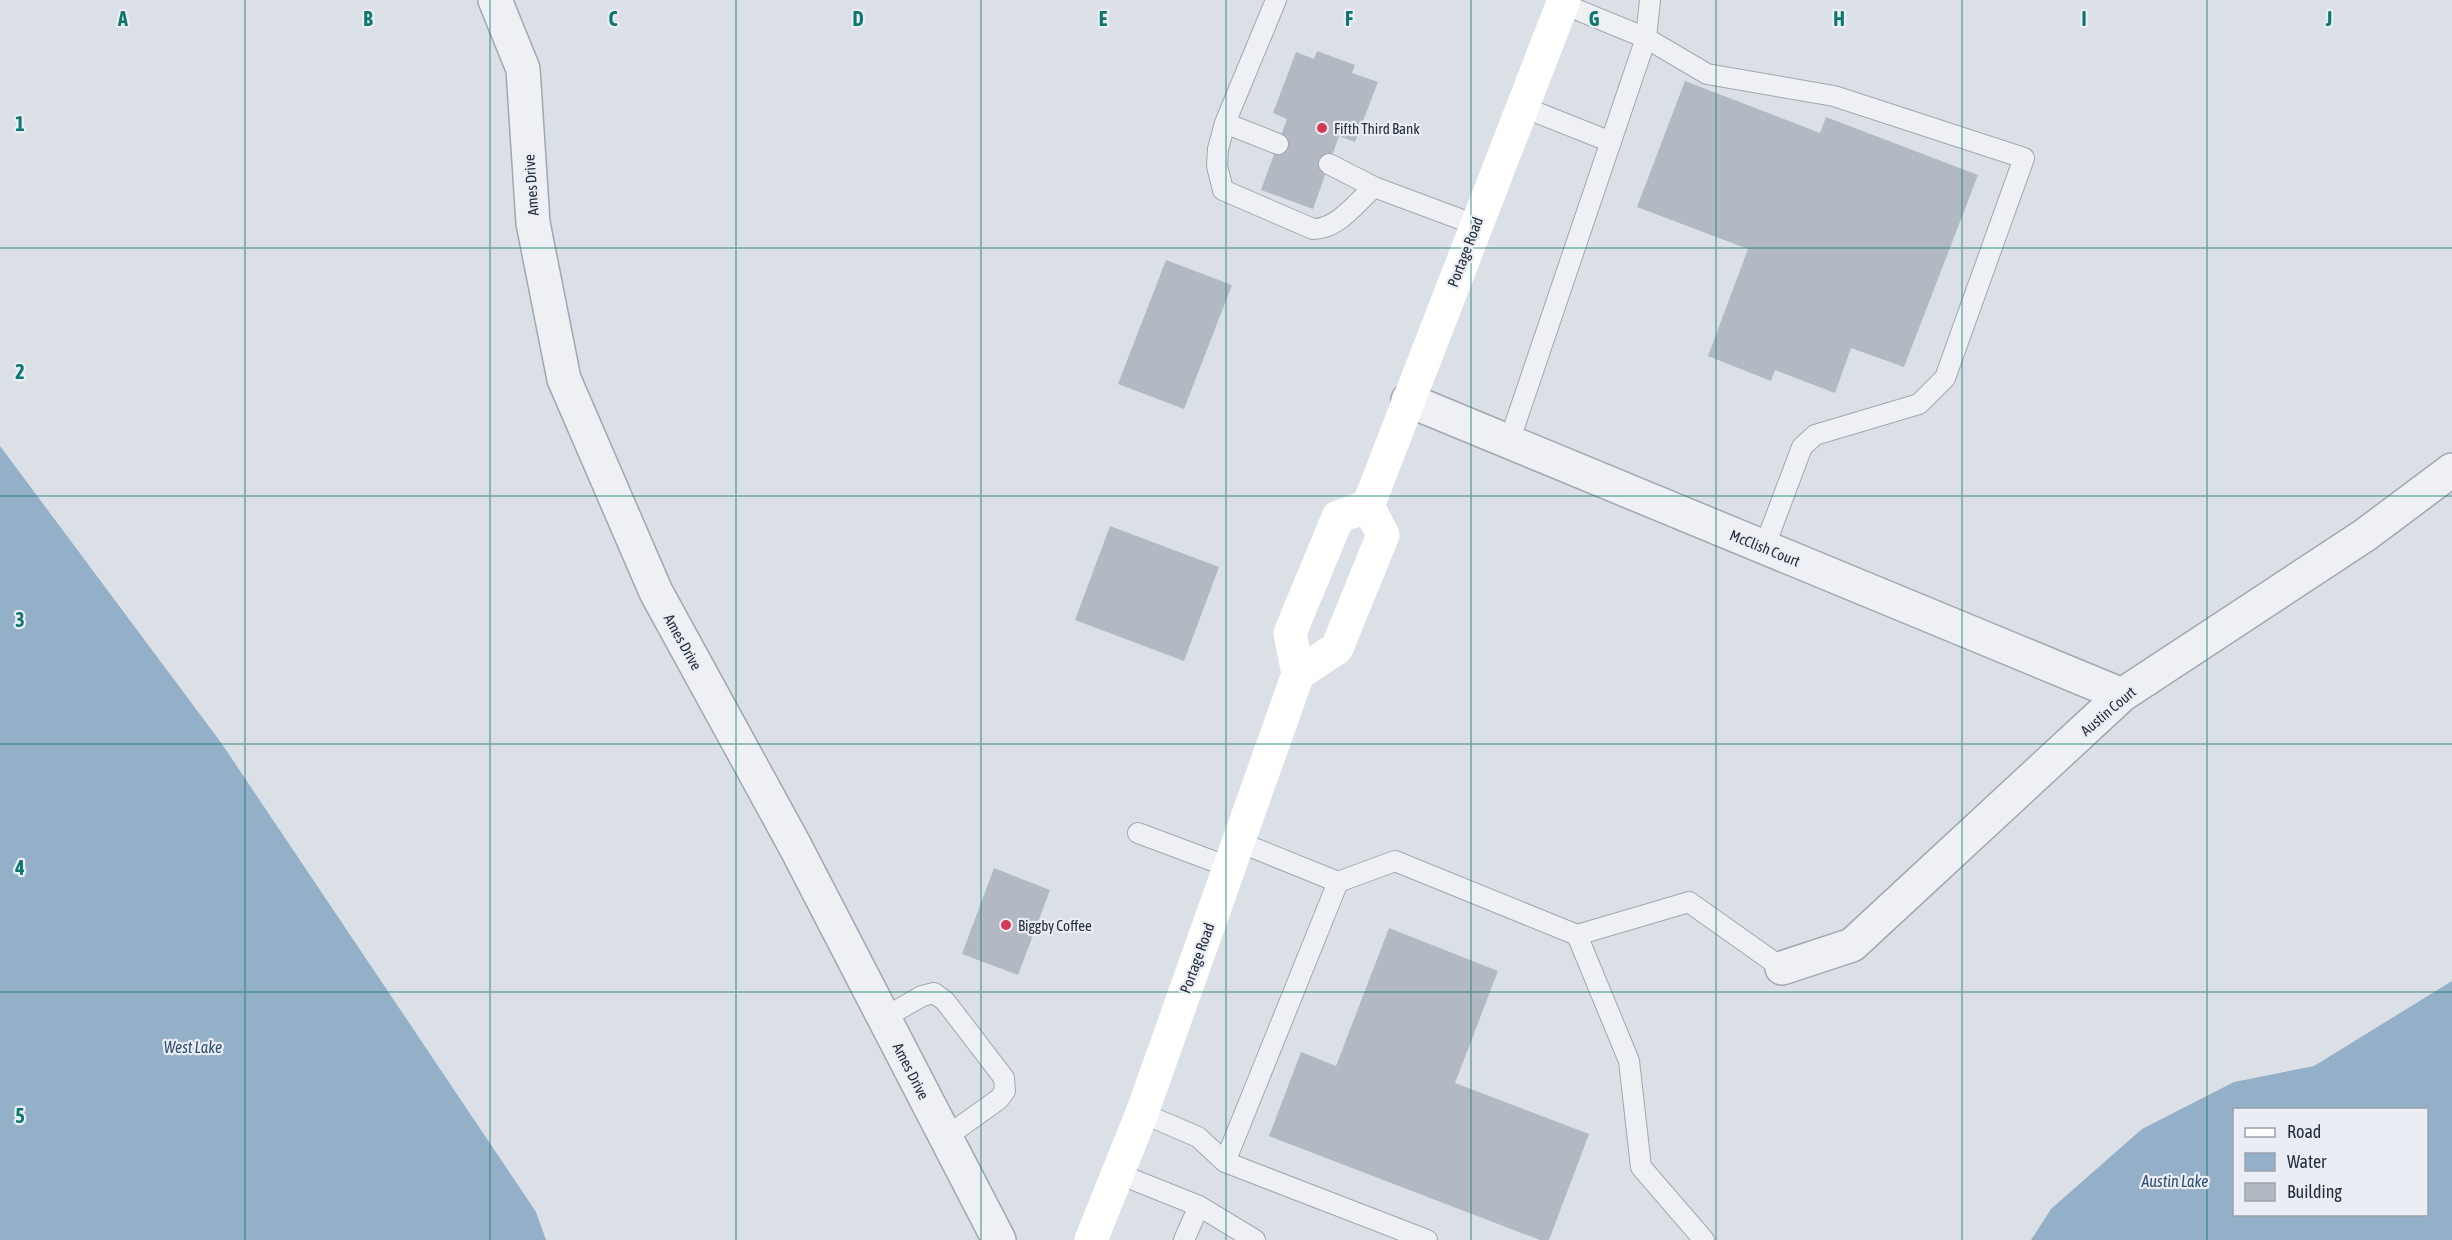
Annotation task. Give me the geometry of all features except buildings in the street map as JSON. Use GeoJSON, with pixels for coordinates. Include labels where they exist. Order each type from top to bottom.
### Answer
{"type":"FeatureCollection","features":[{"type":"Feature","properties":{"kind":"street","name":"Ames Drive"},"geometry":{"type":"LineString","coordinates":[[495,0],[523,69],[533,223],[564,379],[656,592],[795,846],[999,1240]]}},
{"type":"Feature","properties":{"kind":"street","name":"Portage Road"},"geometry":{"type":"LineString","coordinates":[[1368,506],[1564,2]]}},
{"type":"Feature","properties":{"kind":"street","name":"McClish Court"},"geometry":{"type":"LineString","coordinates":[[1408,400],[2122,695]]}},
{"type":"Feature","properties":{"kind":"street","name":"Austin Court"},"geometry":{"type":"LineString","coordinates":[[1782,968],[1852,945],[2122,695],[2365,535],[2452,470]]}},
{"type":"Feature","properties":{"kind":"street"},"geometry":{"type":"LineString","coordinates":[[1368,506],[1383,536],[1337,648],[1298,674],[1290,633],[1338,517],[1368,506]]}},
{"type":"Feature","properties":{"kind":"street","name":"Portage Road"},"geometry":{"type":"LineString","coordinates":[[1091,1240],[1142,1113],[1298,674]]}},
{"type":"Feature","properties":{"kind":"lane"},"geometry":{"type":"LineString","coordinates":[[1276,0],[1225,123],[1218,148],[1217,166],[1223,190],[1313,229],[1325,229],[1334,224],[1374,187]]}},
{"type":"Feature","properties":{"kind":"lane"},"geometry":{"type":"LineString","coordinates":[[1509,442],[1646,38],[1650,0]]}},
{"type":"Feature","properties":{"kind":"lane"},"geometry":{"type":"LineString","coordinates":[[1564,2],[1646,38],[1707,74],[1834,96],[2024,158],[1945,378],[1919,404],[1815,435],[1802,447],[1764,548]]}},
{"type":"Feature","properties":{"kind":"lane"},"geometry":{"type":"LineString","coordinates":[[1522,107],[1611,142]]}},
{"type":"Feature","properties":{"kind":"lane"},"geometry":{"type":"LineString","coordinates":[[1225,123],[1278,144]]}},
{"type":"Feature","properties":{"kind":"lane"},"geometry":{"type":"LineString","coordinates":[[1329,164],[1374,187],[1476,225]]}},
{"type":"Feature","properties":{"kind":"lane"},"geometry":{"type":"LineString","coordinates":[[1138,833],[1234,854],[1338,882],[1395,861],[1577,935],[1689,902],[1782,968]]}},
{"type":"Feature","properties":{"kind":"lane"},"geometry":{"type":"LineString","coordinates":[[1225,1162],[1338,882]]}},
{"type":"Feature","properties":{"kind":"lane"},"geometry":{"type":"LineString","coordinates":[[1577,935],[1629,1061],[1641,1167],[1704,1240]]}},
{"type":"Feature","properties":{"kind":"lane"},"geometry":{"type":"LineString","coordinates":[[884,1018],[922,996],[934,993],[945,1001],[1004,1078],[1005,1091],[999,1099],[946,1137]]}},
{"type":"Feature","properties":{"kind":"lane"},"geometry":{"type":"LineString","coordinates":[[1142,1113],[1198,1137],[1225,1162],[1427,1240]]}},
{"type":"Feature","properties":{"kind":"lane"},"geometry":{"type":"LineString","coordinates":[[1119,1174],[1199,1206],[1255,1240]]}},
{"type":"Feature","properties":{"kind":"lane"},"geometry":{"type":"LineString","coordinates":[[1184,1240],[1199,1206]]}},
{"type":"Feature","properties":{"kind":"water","name":"West Lake"},"geometry":{"type":"Polygon","coordinates":[[[0,446],[222,744],[536,1212],[546,1240],[0,1240],[0,446]]]}},
{"type":"Feature","properties":{"kind":"water","name":"Austin Lake"},"geometry":{"type":"Polygon","coordinates":[[[2452,981],[2452,1240],[2031,1240],[2051,1209],[2142,1129],[2234,1082],[2314,1066],[2452,981]]]}},
{"type":"Feature","properties":{"kind":"place","name":"Fifth Third Bank"},"geometry":{"type":"Point","coordinates":[1322,128]}},
{"type":"Feature","properties":{"kind":"place","name":"Biggby Coffee"},"geometry":{"type":"Point","coordinates":[1006,925]}}]}
